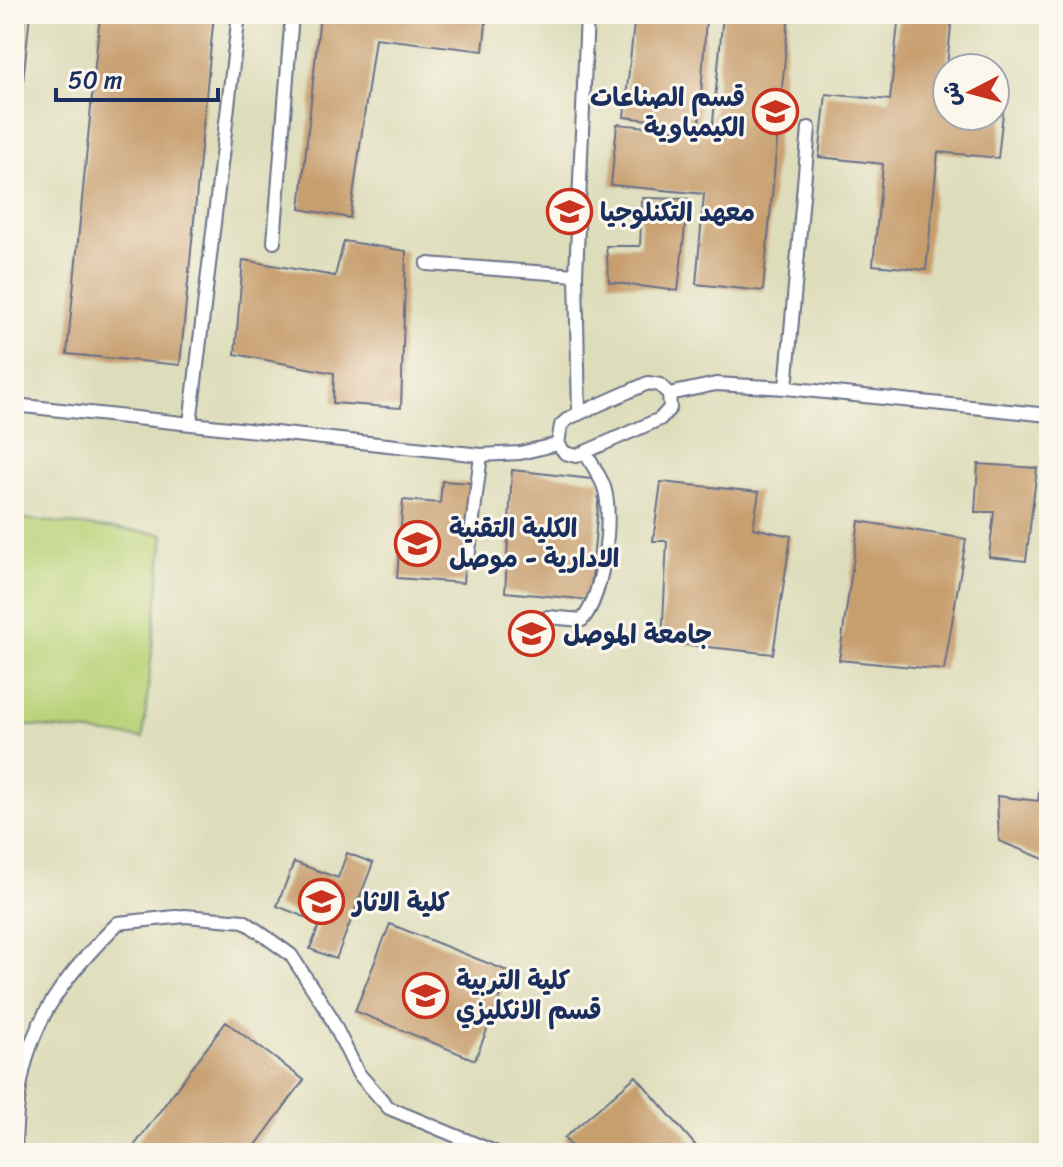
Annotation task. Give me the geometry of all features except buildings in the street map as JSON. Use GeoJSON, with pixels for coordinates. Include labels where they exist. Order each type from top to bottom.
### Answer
{"type":"FeatureCollection","features":[{"type":"Feature","properties":{"kind":"lane"},"geometry":{"type":"LineString","coordinates":[[190,424],[239,14]]}},
{"type":"Feature","properties":{"kind":"lane"},"geometry":{"type":"LineString","coordinates":[[274,242],[292,14]]}},
{"type":"Feature","properties":{"kind":"lane"},"geometry":{"type":"LineString","coordinates":[[579,414],[576,275],[587,14]]}},
{"type":"Feature","properties":{"kind":"lane"},"geometry":{"type":"LineString","coordinates":[[786,388],[809,128]]}},
{"type":"Feature","properties":{"kind":"lane"},"geometry":{"type":"LineString","coordinates":[[427,264],[576,275]]}},
{"type":"Feature","properties":{"kind":"lane"},"geometry":{"type":"LineString","coordinates":[[648,383],[660,385],[669,394],[670,408],[660,419],[586,454],[576,456],[565,453],[558,444],[561,425],[579,414],[648,383]]}},
{"type":"Feature","properties":{"kind":"lane"},"geometry":{"type":"LineString","coordinates":[[669,394],[716,384],[786,388],[1049,415]]}},
{"type":"Feature","properties":{"kind":"lane"},"geometry":{"type":"LineString","coordinates":[[14,405],[481,455],[520,453],[558,444]]}},
{"type":"Feature","properties":{"kind":"lane"},"geometry":{"type":"LineString","coordinates":[[548,617],[582,620],[588,613],[601,571],[608,529],[604,488],[586,454]]}},
{"type":"Feature","properties":{"kind":"lane"},"geometry":{"type":"LineString","coordinates":[[468,559],[481,455]]}},
{"type":"Feature","properties":{"kind":"lane"},"geometry":{"type":"LineString","coordinates":[[15,1153],[18,1091],[32,1038],[53,994],[118,923],[185,916],[244,921],[291,955],[328,1012],[358,1073],[389,1108],[497,1153]]}},
{"type":"Feature","properties":{"kind":"shaded area","name":"جامعة الموصل"},"geometry":{"type":"Polygon","coordinates":[[[14,14],[1049,14],[1049,1153],[14,1153],[14,14]]]}},
{"type":"Feature","properties":{"kind":"green space"},"geometry":{"type":"Polygon","coordinates":[[[14,518],[164,534],[143,738],[14,724],[14,518]]]}},
{"type":"Feature","properties":{"kind":"place","name":"قسم الصناعات الكيمياوية"},"geometry":{"type":"Point","coordinates":[776,112]}},
{"type":"Feature","properties":{"kind":"place","name":"معهد التكنلوجيا"},"geometry":{"type":"Point","coordinates":[569,212]}},
{"type":"Feature","properties":{"kind":"place","name":"الكلية التقنية الادارية - موصل"},"geometry":{"type":"Point","coordinates":[418,543]}},
{"type":"Feature","properties":{"kind":"place","name":"جامعة الموصل"},"geometry":{"type":"Point","coordinates":[532,634]}},
{"type":"Feature","properties":{"kind":"place","name":"كلية الاثار"},"geometry":{"type":"Point","coordinates":[322,902]}},
{"type":"Feature","properties":{"kind":"place","name":"كلية التربية قسم الانكليزي"},"geometry":{"type":"Point","coordinates":[425,995]}}]}
